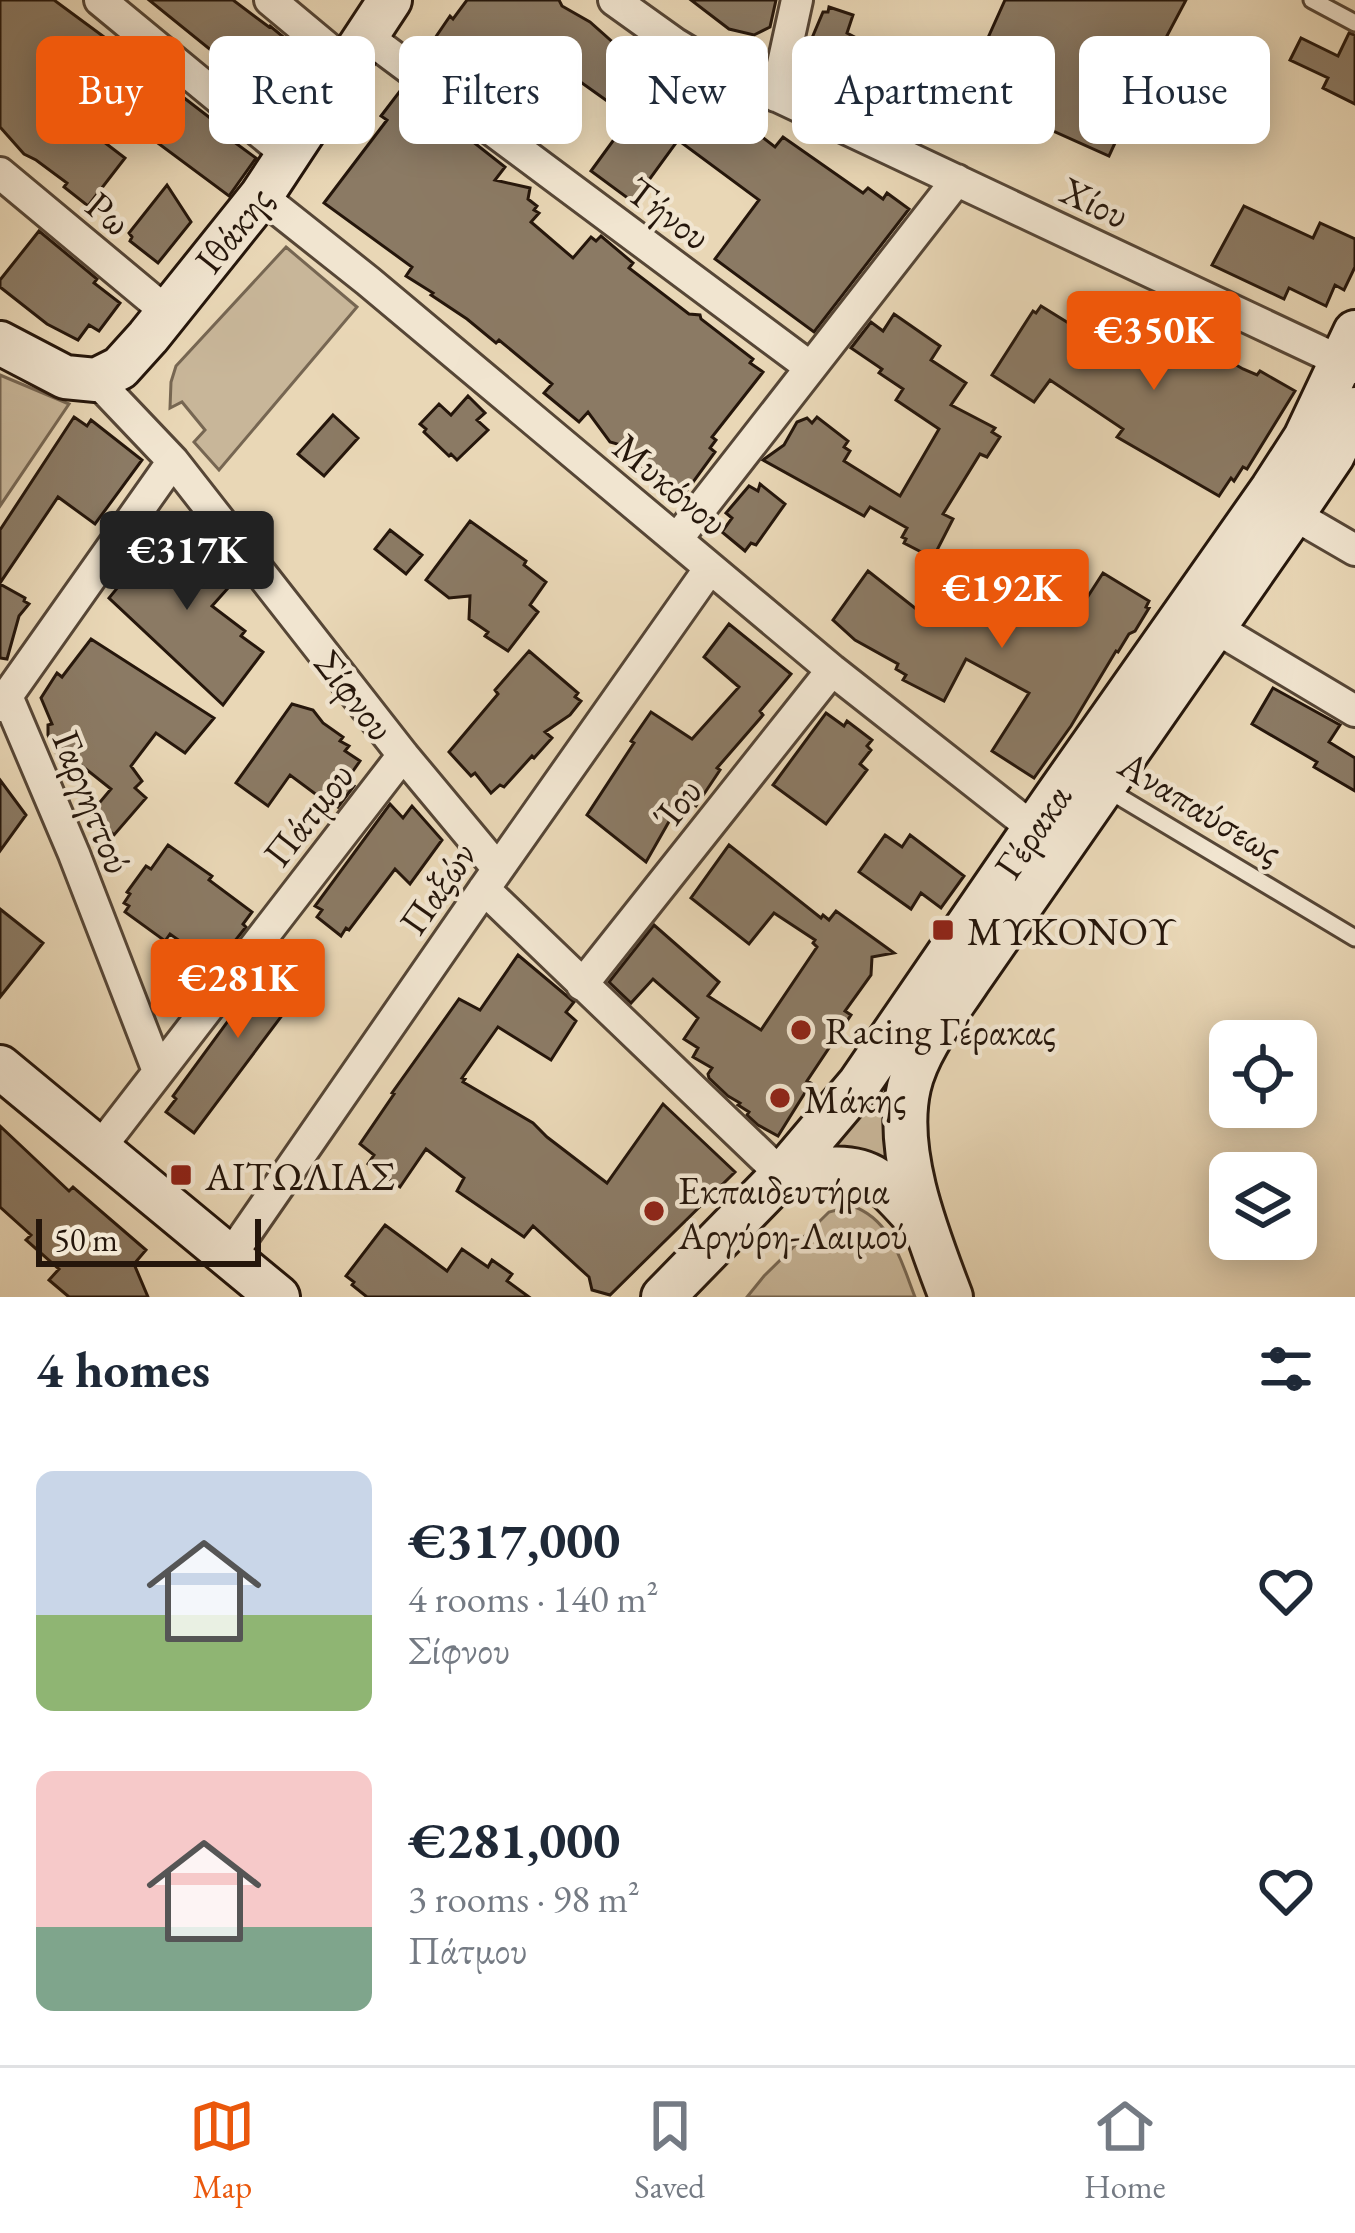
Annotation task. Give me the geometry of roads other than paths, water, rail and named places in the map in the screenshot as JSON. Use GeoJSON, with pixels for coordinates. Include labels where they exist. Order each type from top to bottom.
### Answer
{"type":"FeatureCollection","features":[{"type":"Feature","properties":{"kind":"street"},"geometry":{"type":"LineString","coordinates":[[100,0],[289,156]]}},
{"type":"Feature","properties":{"kind":"street","name":"Τήνου"},"geometry":{"type":"LineString","coordinates":[[270,0],[331,36]]}},
{"type":"Feature","properties":{"kind":"street","name":"Ιθάκης"},"geometry":{"type":"LineString","coordinates":[[367,36],[390,0]]}},
{"type":"Feature","properties":{"kind":"street","name":"Χίου"},"geometry":{"type":"LineString","coordinates":[[614,0],[674,43],[776,96],[1350,354]]}},
{"type":"Feature","properties":{"kind":"street"},"geometry":{"type":"LineString","coordinates":[[776,96],[797,0]]}},
{"type":"Feature","properties":{"kind":"street","name":"Τήνου"},"geometry":{"type":"LineString","coordinates":[[375,64],[810,367]]}},
{"type":"Feature","properties":{"kind":"street","name":"Ιθάκης"},"geometry":{"type":"LineString","coordinates":[[96,380],[120,368],[167,313],[297,144]]}},
{"type":"Feature","properties":{"kind":"street","name":"Ρω"},"geometry":{"type":"LineString","coordinates":[[0,173],[167,313]]}},
{"type":"Feature","properties":{"kind":"street"},"geometry":{"type":"LineString","coordinates":[[677,539],[957,180]]}},
{"type":"Feature","properties":{"kind":"street","name":"Μυκόνου"},"geometry":{"type":"LineString","coordinates":[[261,196],[832,670],[1034,829]]}},
{"type":"Feature","properties":{"kind":"street"},"geometry":{"type":"LineString","coordinates":[[0,343],[65,377],[96,380]]}},
{"type":"Feature","properties":{"kind":"street","name":"Γέρακα"},"geometry":{"type":"LineString","coordinates":[[952,1297],[925,1228],[907,1135],[909,1084],[932,1036],[1305,438],[1350,354]]}},
{"type":"Feature","properties":{"kind":"street","name":"Σίφνου"},"geometry":{"type":"LineString","coordinates":[[96,380],[173,461],[403,755],[491,879],[582,985],[782,1175]]}},
{"type":"Feature","properties":{"kind":"street","name":"Γέρακα"},"geometry":{"type":"LineString","coordinates":[[663,1297],[782,1175],[859,1084],[1034,829],[1089,778],[1216,628],[1333,455],[1355,409]]}},
{"type":"Feature","properties":{"kind":"street"},"geometry":{"type":"LineString","coordinates":[[4,701],[173,461]]}},
{"type":"Feature","properties":{"kind":"street"},"geometry":{"type":"LineString","coordinates":[[1293,514],[1355,550]]}},
{"type":"Feature","properties":{"kind":"street","name":"Παξών"},"geometry":{"type":"LineString","coordinates":[[231,1256],[710,568]]}},
{"type":"Feature","properties":{"kind":"street"},"geometry":{"type":"LineString","coordinates":[[1216,628],[1355,711]]}},
{"type":"Feature","properties":{"kind":"street","name":"Ίου"},"geometry":{"type":"LineString","coordinates":[[582,985],[832,670]]}},
{"type":"Feature","properties":{"kind":"street","name":"Γαργηττού"},"geometry":{"type":"LineString","coordinates":[[4,701],[74,854],[158,1072]]}},
{"type":"Feature","properties":{"kind":"street","name":"Πάτμου"},"geometry":{"type":"LineString","coordinates":[[99,1149],[403,755]]}},
{"type":"Feature","properties":{"kind":"street"},"geometry":{"type":"LineString","coordinates":[[0,1067],[278,1297]]}},
{"type":"Feature","properties":{"kind":"street"},"geometry":{"type":"LineString","coordinates":[[782,1175],[825,1168],[874,1177],[925,1228]]}},
{"type":"Feature","properties":{"kind":"lane"},"geometry":{"type":"LineString","coordinates":[[1312,0],[1355,23]]}},
{"type":"Feature","properties":{"kind":"lane","name":"Αναπαύσεως"},"geometry":{"type":"LineString","coordinates":[[1089,778],[1355,938]]}},
{"type":"Feature","properties":{"kind":"place","name":"ΜΥΚΟΝΟΥ"},"geometry":{"type":"Point","coordinates":[943,930]}},
{"type":"Feature","properties":{"kind":"place","name":"Racing Γέρακας"},"geometry":{"type":"Point","coordinates":[801,1030]}},
{"type":"Feature","properties":{"kind":"place","name":"Μάκης"},"geometry":{"type":"Point","coordinates":[780,1098]}},
{"type":"Feature","properties":{"kind":"place","name":"ΑΙΤΩΛΙΑΣ"},"geometry":{"type":"Point","coordinates":[181,1175]}},
{"type":"Feature","properties":{"kind":"place","name":"Εκπαιδευτήρια Αργύρη-Λαιμού"},"geometry":{"type":"Point","coordinates":[654,1211]}}]}
